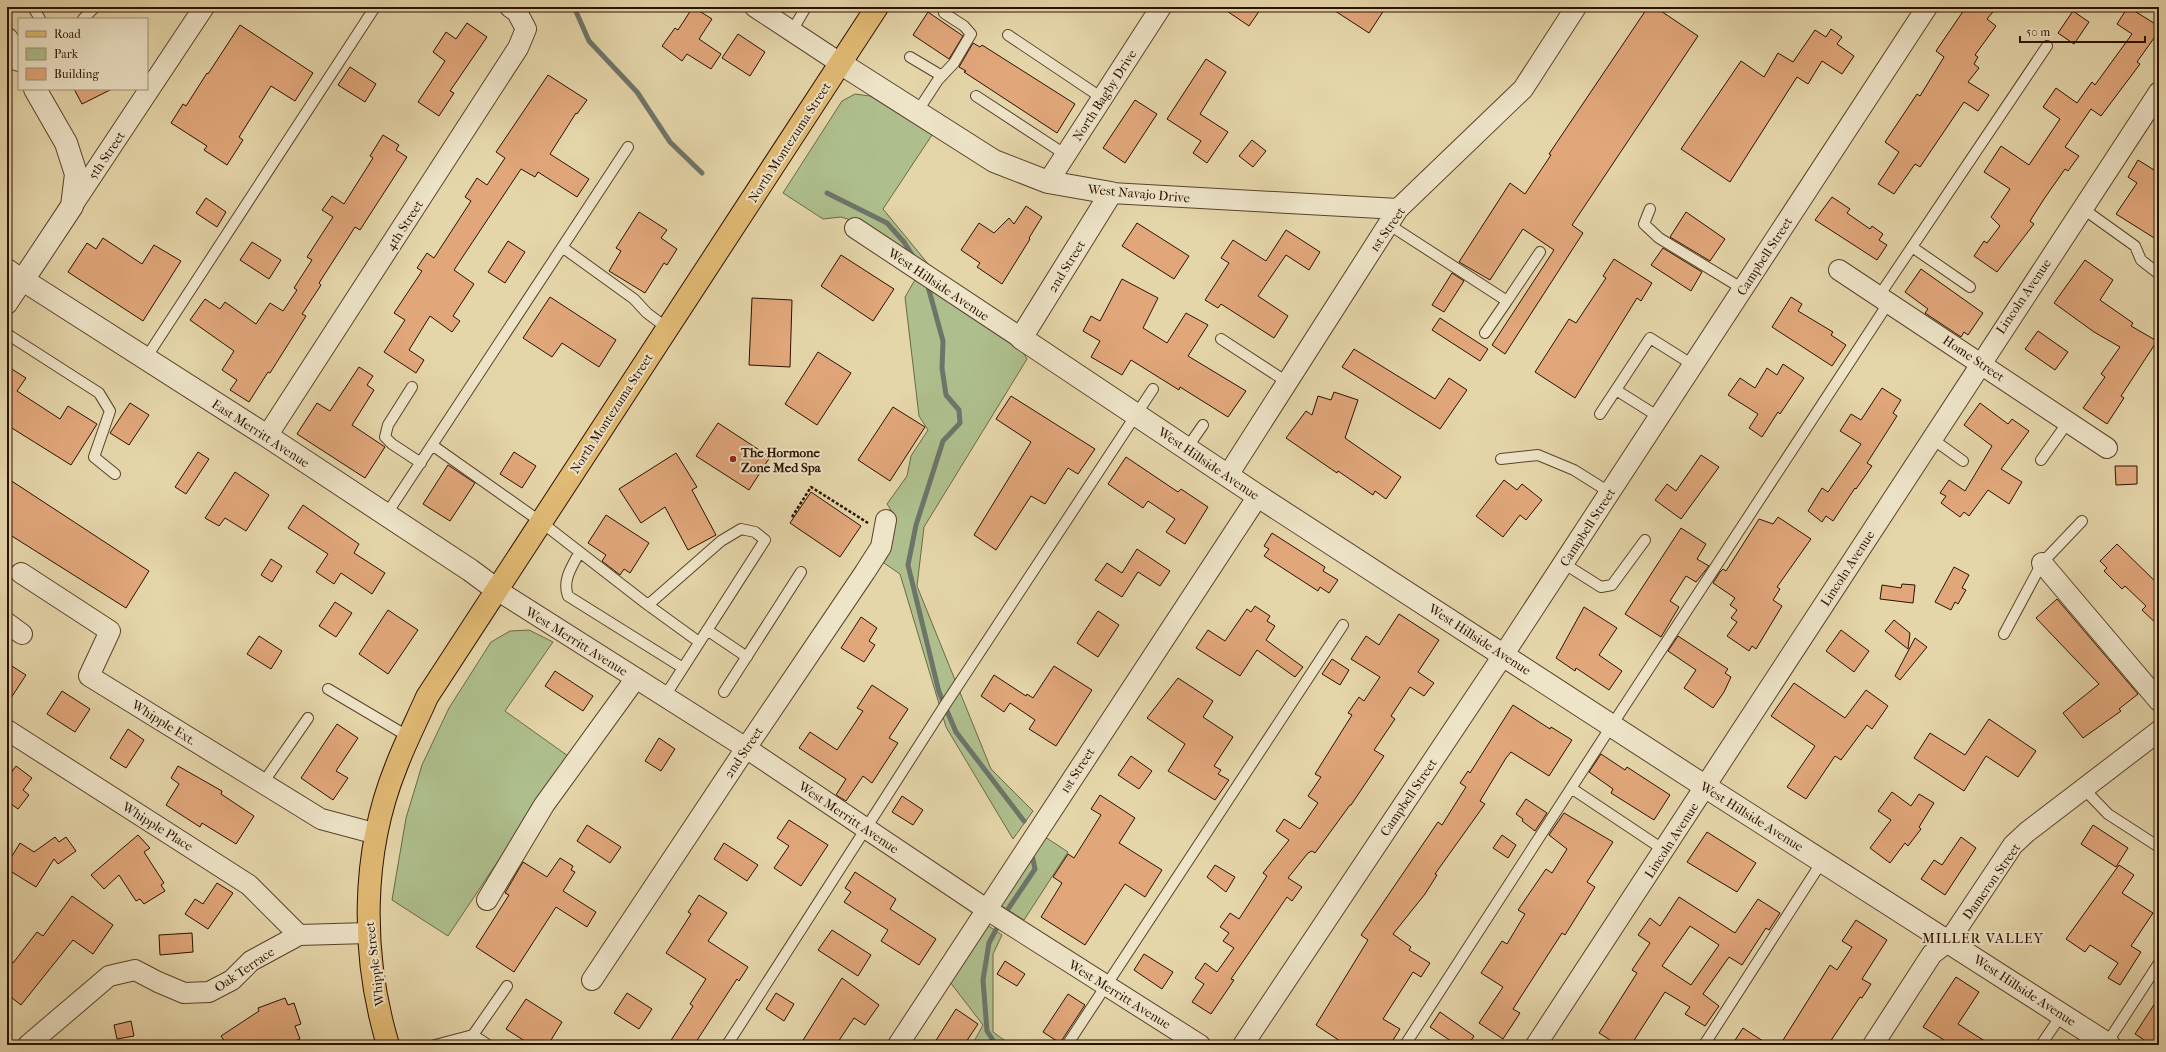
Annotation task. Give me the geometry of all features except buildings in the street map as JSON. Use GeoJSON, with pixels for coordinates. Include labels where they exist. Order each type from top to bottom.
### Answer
{"type":"FeatureCollection","features":[{"type":"Feature","properties":{"kind":"main road","name":"North Montezuma Street"},"geometry":{"type":"LineString","coordinates":[[377,834],[381,815],[396,767],[427,697],[877,7]]}},
{"type":"Feature","properties":{"kind":"main road","name":"Whipple Street"},"geometry":{"type":"LineString","coordinates":[[377,834],[371,865],[368,933],[382,1027],[388,1045]]}},
{"type":"Feature","properties":{"kind":"street","name":"5th Street"},"geometry":{"type":"LineString","coordinates":[[7,304],[15,274],[72,206],[204,7]]}},
{"type":"Feature","properties":{"kind":"street"},"geometry":{"type":"LineString","coordinates":[[755,7],[840,63]]}},
{"type":"Feature","properties":{"kind":"street","name":"North Bagby Drive"},"geometry":{"type":"LineString","coordinates":[[1048,182],[1161,7]]}},
{"type":"Feature","properties":{"kind":"street","name":"1st Street"},"geometry":{"type":"LineString","coordinates":[[1228,475],[1393,217],[1523,89],[1576,7]]}},
{"type":"Feature","properties":{"kind":"street","name":"Campbell Street"},"geometry":{"type":"LineString","coordinates":[[1244,1045],[1504,654],[1927,7]]}},
{"type":"Feature","properties":{"kind":"street","name":"4th Street"},"geometry":{"type":"LineString","coordinates":[[267,436],[518,48],[526,30],[513,10]]}},
{"type":"Feature","properties":{"kind":"street"},"geometry":{"type":"LineString","coordinates":[[7,39],[18,58]]}},
{"type":"Feature","properties":{"kind":"street","name":"West Navajo Drive"},"geometry":{"type":"LineString","coordinates":[[840,63],[994,161],[1048,182],[1111,193],[1393,217]]}},
{"type":"Feature","properties":{"kind":"street"},"geometry":{"type":"LineString","coordinates":[[36,90],[66,143],[76,174],[72,206]]}},
{"type":"Feature","properties":{"kind":"street","name":"Lincoln Avenue"},"geometry":{"type":"LineString","coordinates":[[1536,1045],[1706,786],[1980,362],[2159,92]]}},
{"type":"Feature","properties":{"kind":"street","name":"2nd Street"},"geometry":{"type":"LineString","coordinates":[[1021,338],[1111,193]]}},
{"type":"Feature","properties":{"kind":"street","name":"West Hillside Avenue"},"geometry":{"type":"LineString","coordinates":[[855,228],[1258,496],[2108,1044]]}},
{"type":"Feature","properties":{"kind":"street","name":"Home Street"},"geometry":{"type":"LineString","coordinates":[[1839,270],[1980,362],[2107,448]]}},
{"type":"Feature","properties":{"kind":"street","name":"East Merritt Avenue"},"geometry":{"type":"LineString","coordinates":[[15,274],[267,436],[470,570],[497,590]]}},
{"type":"Feature","properties":{"kind":"street","name":"1st Street"},"geometry":{"type":"LineString","coordinates":[[898,1045],[988,910],[1258,496]]}},
{"type":"Feature","properties":{"kind":"street","name":"2nd Street"},"geometry":{"type":"LineString","coordinates":[[592,980],[881,546],[880,524]]}},
{"type":"Feature","properties":{"kind":"street"},"geometry":{"type":"LineString","coordinates":[[2042,563],[2159,701]]}},
{"type":"Feature","properties":{"kind":"street","name":"Whipple Ext."},"geometry":{"type":"LineString","coordinates":[[21,573],[110,631],[89,676],[321,819],[377,834]]}},
{"type":"Feature","properties":{"kind":"street","name":"West Merritt Avenue"},"geometry":{"type":"LineString","coordinates":[[497,590],[746,748],[988,910],[1200,1045]]}},
{"type":"Feature","properties":{"kind":"street"},"geometry":{"type":"LineString","coordinates":[[487,900],[544,805],[636,678]]}},
{"type":"Feature","properties":{"kind":"street","name":"Whipple Place"},"geometry":{"type":"LineString","coordinates":[[7,730],[249,885],[300,935]]}},
{"type":"Feature","properties":{"kind":"street","name":"Dameron Street"},"geometry":{"type":"LineString","coordinates":[[1873,1045],[1932,954],[1949,941],[2013,845],[2026,832],[2158,734]]}},
{"type":"Feature","properties":{"kind":"street","name":"Oak Terrace"},"geometry":{"type":"LineString","coordinates":[[28,1045],[109,976],[135,970],[184,993],[209,992],[232,980],[252,961],[300,935],[368,933]]}},
{"type":"Feature","properties":{"kind":"lane"},"geometry":{"type":"LineString","coordinates":[[32,7],[39,18]]}},
{"type":"Feature","properties":{"kind":"lane"},"geometry":{"type":"LineString","coordinates":[[84,18],[95,7]]}},
{"type":"Feature","properties":{"kind":"lane"},"geometry":{"type":"LineString","coordinates":[[146,358],[375,7]]}},
{"type":"Feature","properties":{"kind":"lane"},"geometry":{"type":"LineString","coordinates":[[792,31],[806,7]]}},
{"type":"Feature","properties":{"kind":"lane"},"geometry":{"type":"LineString","coordinates":[[917,112],[942,76],[954,63],[971,34],[964,26],[944,13]]}},
{"type":"Feature","properties":{"kind":"lane"},"geometry":{"type":"LineString","coordinates":[[1008,35],[1102,98]]}},
{"type":"Feature","properties":{"kind":"lane"},"geometry":{"type":"LineString","coordinates":[[1405,1045],[1612,725],[1884,299],[1912,247],[2047,46]]}},
{"type":"Feature","properties":{"kind":"lane"},"geometry":{"type":"LineString","coordinates":[[910,57],[942,76]]}},
{"type":"Feature","properties":{"kind":"lane"},"geometry":{"type":"LineString","coordinates":[[976,96],[1066,155]]}},
{"type":"Feature","properties":{"kind":"lane"},"geometry":{"type":"LineString","coordinates":[[386,515],[628,147]]}},
{"type":"Feature","properties":{"kind":"lane"},"geometry":{"type":"LineString","coordinates":[[2082,208],[2135,246],[2141,260],[2159,274]]}},
{"type":"Feature","properties":{"kind":"lane"},"geometry":{"type":"LineString","coordinates":[[1650,209],[1644,224],[1659,238],[1743,289]]}},
{"type":"Feature","properties":{"kind":"lane"},"geometry":{"type":"LineString","coordinates":[[1393,217],[1507,301]]}},
{"type":"Feature","properties":{"kind":"lane"},"geometry":{"type":"LineString","coordinates":[[562,247],[634,299],[647,313],[667,328]]}},
{"type":"Feature","properties":{"kind":"lane"},"geometry":{"type":"LineString","coordinates":[[1912,247],[1970,287]]}},
{"type":"Feature","properties":{"kind":"lane"},"geometry":{"type":"LineString","coordinates":[[1485,333],[1540,252]]}},
{"type":"Feature","properties":{"kind":"lane"},"geometry":{"type":"LineString","coordinates":[[7,334],[99,392],[110,412],[94,457],[115,474]]}},
{"type":"Feature","properties":{"kind":"lane"},"geometry":{"type":"LineString","coordinates":[[1600,414],[1650,338],[1693,365]]}},
{"type":"Feature","properties":{"kind":"lane"},"geometry":{"type":"LineString","coordinates":[[1221,340],[1287,382]]}},
{"type":"Feature","properties":{"kind":"lane"},"geometry":{"type":"LineString","coordinates":[[412,387],[388,425],[385,437],[392,444],[421,463]]}},
{"type":"Feature","properties":{"kind":"lane"},"geometry":{"type":"LineString","coordinates":[[727,1045],[866,828],[1153,389]]}},
{"type":"Feature","properties":{"kind":"lane"},"geometry":{"type":"LineString","coordinates":[[1616,390],[1659,417]]}},
{"type":"Feature","properties":{"kind":"lane"},"geometry":{"type":"LineString","coordinates":[[2041,460],[2068,422]]}},
{"type":"Feature","properties":{"kind":"lane"},"geometry":{"type":"LineString","coordinates":[[1187,448],[1203,425]]}},
{"type":"Feature","properties":{"kind":"lane"},"geometry":{"type":"LineString","coordinates":[[1931,438],[1963,461]]}},
{"type":"Feature","properties":{"kind":"lane"},"geometry":{"type":"LineString","coordinates":[[432,445],[541,522],[579,553],[699,642]]}},
{"type":"Feature","properties":{"kind":"lane"},"geometry":{"type":"LineString","coordinates":[[1501,459],[1538,455],[1574,470],[1609,492]]}},
{"type":"Feature","properties":{"kind":"lane"},"geometry":{"type":"LineString","coordinates":[[2004,634],[2042,563],[2082,521]]}},
{"type":"Feature","properties":{"kind":"lane"},"geometry":{"type":"LineString","coordinates":[[648,605],[721,542],[741,529],[755,532],[765,540],[665,696]]}},
{"type":"Feature","properties":{"kind":"lane"},"geometry":{"type":"LineString","coordinates":[[1563,563],[1601,587],[1612,585],[1645,540]]}},
{"type":"Feature","properties":{"kind":"lane"},"geometry":{"type":"LineString","coordinates":[[579,553],[567,576],[565,587],[568,596],[683,668]]}},
{"type":"Feature","properties":{"kind":"lane"},"geometry":{"type":"LineString","coordinates":[[724,692],[801,572]]}},
{"type":"Feature","properties":{"kind":"lane"},"geometry":{"type":"LineString","coordinates":[[1068,1045],[1343,625]]}},
{"type":"Feature","properties":{"kind":"lane"},"geometry":{"type":"LineString","coordinates":[[707,630],[747,657]]}},
{"type":"Feature","properties":{"kind":"lane"},"geometry":{"type":"LineString","coordinates":[[328,689],[409,737]]}},
{"type":"Feature","properties":{"kind":"lane"},"geometry":{"type":"LineString","coordinates":[[263,783],[308,718]]}},
{"type":"Feature","properties":{"kind":"lane"},"geometry":{"type":"LineString","coordinates":[[1571,788],[1664,850]]}},
{"type":"Feature","properties":{"kind":"lane"},"geometry":{"type":"LineString","coordinates":[[2084,788],[2108,814],[2159,847]]}},
{"type":"Feature","properties":{"kind":"lane"},"geometry":{"type":"LineString","coordinates":[[1704,1045],[1822,860]]}},
{"type":"Feature","properties":{"kind":"lane"},"geometry":{"type":"LineString","coordinates":[[2108,1044],[2159,962]]}},
{"type":"Feature","properties":{"kind":"lane"},"geometry":{"type":"LineString","coordinates":[[435,1045],[473,1035],[507,986]]}},
{"type":"Feature","properties":{"kind":"lane"},"geometry":{"type":"LineString","coordinates":[[2042,1045],[2062,1014]]}},
{"type":"Feature","properties":{"kind":"lane"},"geometry":{"type":"LineString","coordinates":[[473,1035],[488,1045]]}},
{"type":"Feature","properties":{"kind":"path"},"geometry":{"type":"LineString","coordinates":[[792,517],[811,487],[880,524]]}},
{"type":"Feature","properties":{"kind":"green space"},"geometry":{"type":"Polygon","coordinates":[[[855,94],[870,96],[932,135],[883,209],[934,271],[860,223],[841,217],[823,219],[783,193],[842,101],[855,94]]]}},
{"type":"Feature","properties":{"kind":"green space"},"geometry":{"type":"Polygon","coordinates":[[[916,278],[1016,341],[1027,359],[924,527],[917,586],[991,769],[1033,811],[1013,839],[946,727],[900,574],[881,561],[892,532],[893,525],[891,511],[887,504],[907,476],[911,456],[928,430],[919,416],[905,297],[916,278]]]}},
{"type":"Feature","properties":{"kind":"green space"},"geometry":{"type":"Polygon","coordinates":[[[529,630],[553,642],[505,711],[568,756],[448,936],[392,900],[406,818],[422,765],[449,708],[491,642],[510,631],[529,630]]]}},
{"type":"Feature","properties":{"kind":"green space"},"geometry":{"type":"Polygon","coordinates":[[[1042,835],[1068,852],[1024,920],[997,903],[1042,835]]]}},
{"type":"Feature","properties":{"kind":"green space"},"geometry":{"type":"Polygon","coordinates":[[[984,923],[1002,935],[993,954],[993,1032],[1011,1045],[972,1045],[983,1025],[950,982],[984,923]]]}},
{"type":"Feature","properties":{"kind":"waterway"},"geometry":{"type":"LineString","coordinates":[[574,7],[589,41],[637,92],[670,142],[702,173]]}},
{"type":"Feature","properties":{"kind":"waterway"},"geometry":{"type":"LineString","coordinates":[[827,193],[887,223],[904,242],[914,258]]}},
{"type":"Feature","properties":{"kind":"waterway"},"geometry":{"type":"LineString","coordinates":[[927,283],[943,341],[942,368],[946,395],[959,410],[960,423],[943,441],[916,525],[908,565],[939,692],[956,732],[1024,821]]}},
{"type":"Feature","properties":{"kind":"waterway"},"geometry":{"type":"LineString","coordinates":[[1004,915],[1035,869],[1032,855]]}},
{"type":"Feature","properties":{"kind":"waterway"},"geometry":{"type":"LineString","coordinates":[[996,1045],[987,1031],[983,980],[989,943],[1000,922]]}},
{"type":"Feature","properties":{"kind":"place","name":"The Hormone Zone Med Spa"},"geometry":{"type":"Point","coordinates":[733,459]}},
{"type":"Feature","properties":{"kind":"district","name":"MILLER VALLEY"},"geometry":{"type":"Point","coordinates":[1983,938]}}]}
